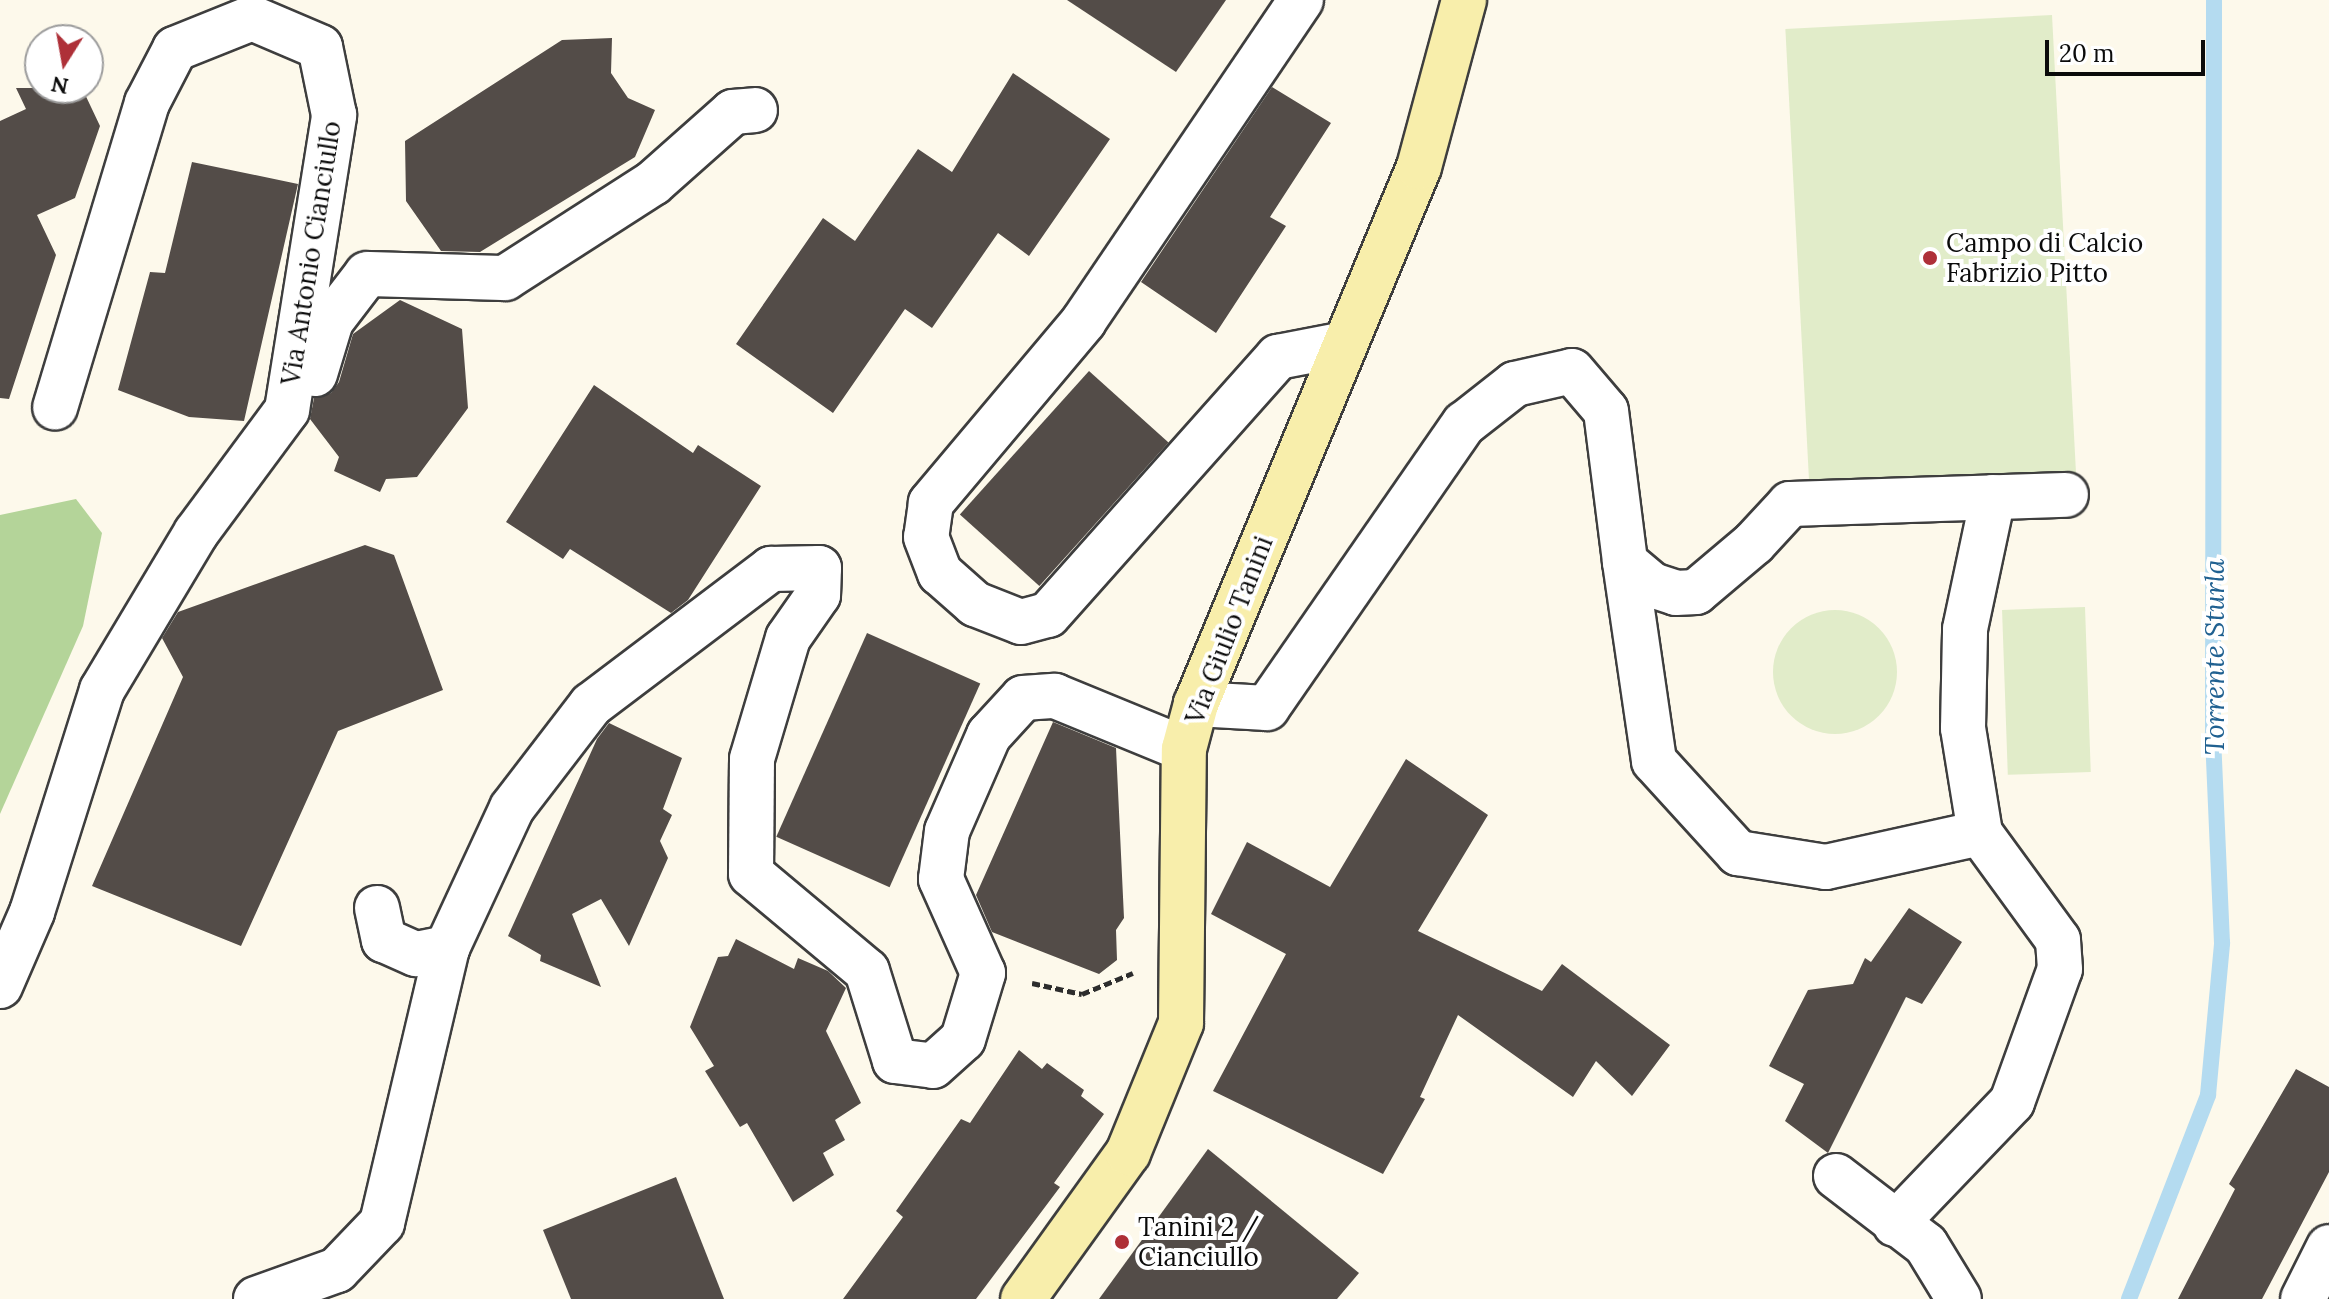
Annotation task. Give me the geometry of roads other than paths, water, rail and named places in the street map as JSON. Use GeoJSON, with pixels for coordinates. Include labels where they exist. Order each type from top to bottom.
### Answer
{"type":"FeatureCollection","features":[{"type":"Feature","properties":{"kind":"main road","name":"Via Giulio Tanini"},"geometry":{"type":"LineString","coordinates":[[1023,1299],[1128,1153],[1181,1023],[1184,749],[1196,704],[1419,167],[1464,0]]}},
{"type":"Feature","properties":{"kind":"street"},"geometry":{"type":"LineString","coordinates":[[1301,0],[1084,321],[931,503],[926,537],[940,573],[975,604],[1021,622],[1048,615],[1278,357],[1345,344]]}},
{"type":"Feature","properties":{"kind":"street","name":"Via Antonio Cianciullo"},"geometry":{"type":"LineString","coordinates":[[0,986],[32,912],[102,690],[196,533],[287,410],[334,115],[320,47],[252,18],[175,49],[147,103],[55,407]]}},
{"type":"Feature","properties":{"kind":"street","name":"Via Antonio Cianciullo"},"geometry":{"type":"LineString","coordinates":[[196,533],[289,453],[331,321],[367,274],[505,278],[653,183],[733,112],[755,110]]}},
{"type":"Feature","properties":{"kind":"street"},"geometry":{"type":"LineString","coordinates":[[1196,704],[1267,708],[1464,424],[1515,384],[1572,371],[1606,411],[1654,761],[1738,853],[1826,867],[1980,833]]}},
{"type":"Feature","properties":{"kind":"street"},"geometry":{"type":"LineString","coordinates":[[1625,562],[1652,585],[1676,593],[1696,592],[1754,543],[1790,504],[2066,495]]}},
{"type":"Feature","properties":{"kind":"street"},"geometry":{"type":"LineString","coordinates":[[1895,1224],[2012,1102],[2060,969],[2058,940],[1980,833],[1963,728],[1965,629],[1993,497]]}},
{"type":"Feature","properties":{"kind":"street"},"geometry":{"type":"LineString","coordinates":[[256,1299],[337,1270],[382,1223],[447,948],[512,808],[591,705],[771,569],[819,568],[818,595],[788,638],[752,759],[751,874],[867,971],[895,1061],[933,1066],[963,1039],[983,973],[941,879],[947,831],[989,735],[1023,698],[1055,696],[1184,749]]}},
{"type":"Feature","properties":{"kind":"street"},"geometry":{"type":"LineString","coordinates":[[377,908],[384,940],[416,954],[447,948]]}},
{"type":"Feature","properties":{"kind":"street"},"geometry":{"type":"LineString","coordinates":[[1836,1176],[1926,1245],[1959,1299]]}},
{"type":"Feature","properties":{"kind":"street"},"geometry":{"type":"LineString","coordinates":[[2303,1299],[2329,1247]]}},
{"type":"Feature","properties":{"kind":"waterway","name":"Torrente Sturla"},"geometry":{"type":"LineString","coordinates":[[2129,1299],[2208,1095],[2222,943],[2213,733],[2214,0]]}},
{"type":"Feature","properties":{"kind":"place","name":"Campo di Calcio Fabrizio Pitto"},"geometry":{"type":"Point","coordinates":[1930,258]}},
{"type":"Feature","properties":{"kind":"place","name":"Tanini 2 / Cianciullo"},"geometry":{"type":"Point","coordinates":[1122,1242]}}]}
